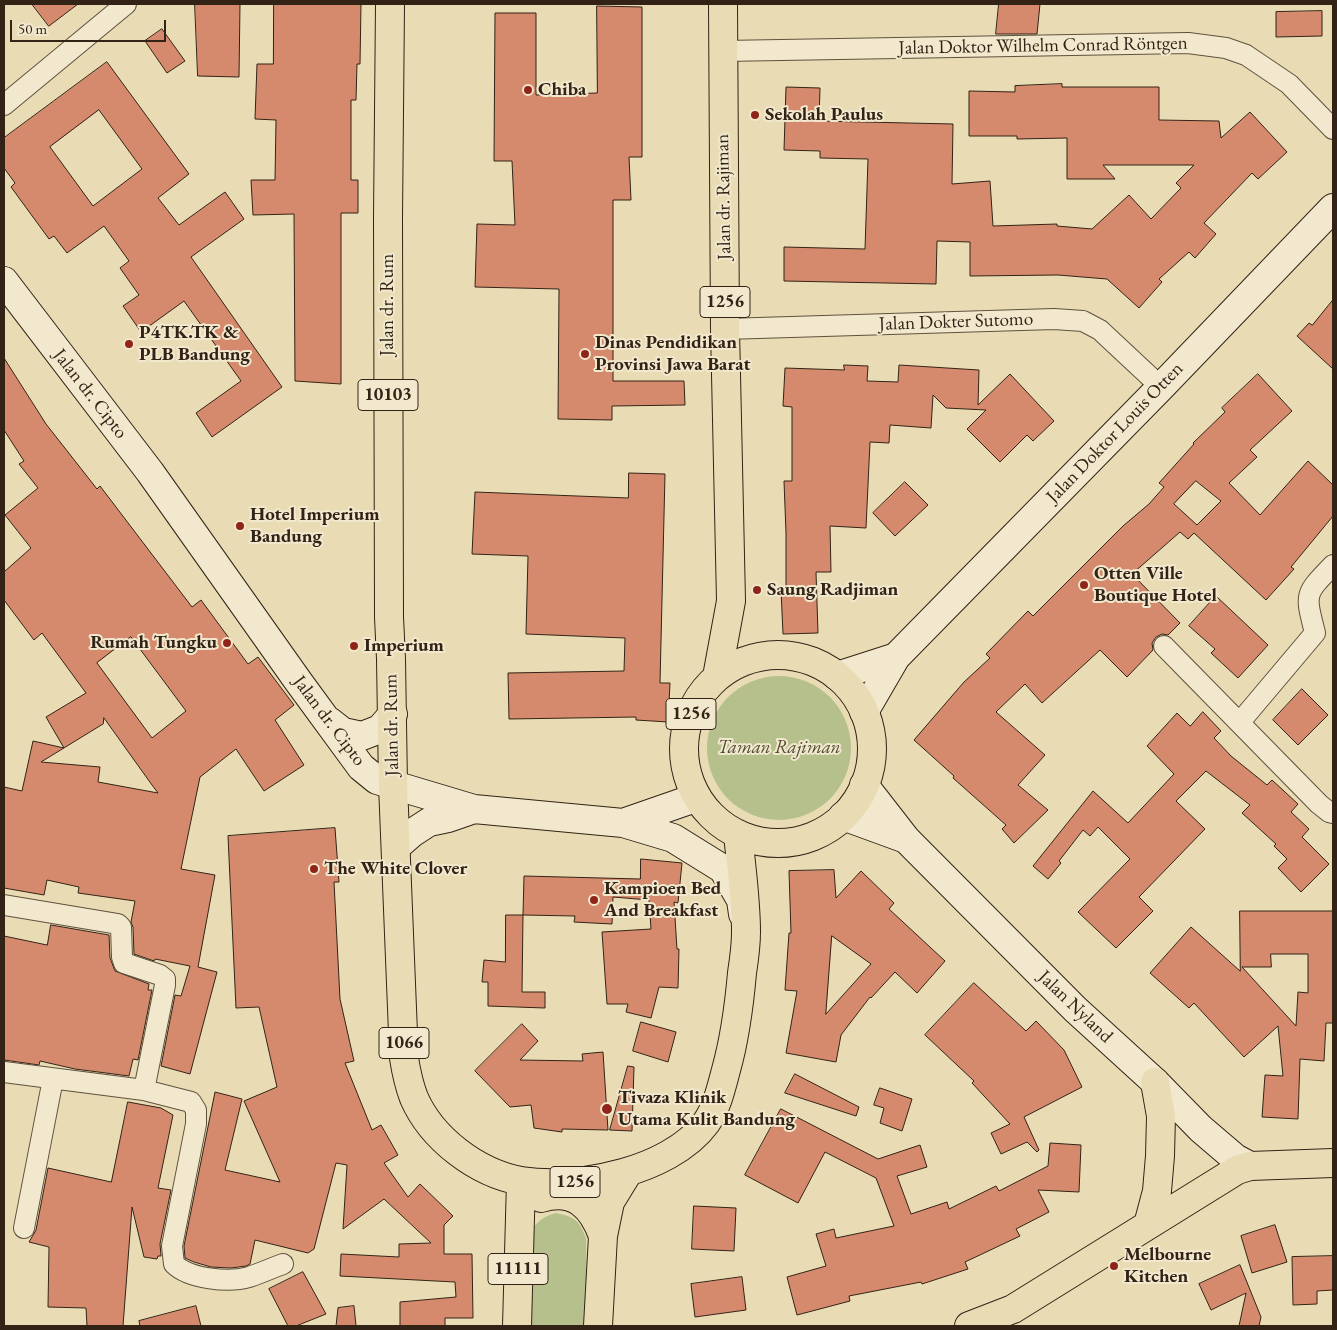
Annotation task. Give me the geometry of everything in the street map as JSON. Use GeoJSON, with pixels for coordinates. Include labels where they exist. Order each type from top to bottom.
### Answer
{"type":"FeatureCollection","features":[{"type":"Feature","properties":{"kind":"main road","name":"Jalan dr. Rum"},"geometry":{"type":"LineString","coordinates":[[390,4],[388,417],[389,617],[393,785]]}},
{"type":"Feature","properties":{"kind":"main road","name":"Jalan dr. Rajiman"},"geometry":{"type":"LineString","coordinates":[[717,677],[731,601],[725,329],[723,4]]}},
{"type":"Feature","properties":{"kind":"main road","name":"Jalan Doktor Louis Otten"},"geometry":{"type":"LineString","coordinates":[[864,712],[896,657],[1161,387],[1333,208]]}},
{"type":"Feature","properties":{"kind":"main road","name":"Jalan dr. Cipto"},"geometry":{"type":"LineString","coordinates":[[4,281],[150,472],[298,681],[361,766],[377,780],[474,809]]}},
{"type":"Feature","properties":{"kind":"main road","name":"Jalan dr. Rajiman"},"geometry":{"type":"LineString","coordinates":[[731,601],[753,658]]}},
{"type":"Feature","properties":{"kind":"main road","name":"1256"},"geometry":{"type":"LineString","coordinates":[[768,655],[798,657],[825,668],[848,687],[864,712],[870,736],[869,767],[864,785],[858,796],[843,816],[823,831],[794,841],[775,843],[762,841],[738,834],[717,821],[695,798],[685,756],[686,731],[694,707],[708,686],[717,677],[740,663],[753,658],[768,655]]}},
{"type":"Feature","properties":{"kind":"main road","name":"Jalan Doktor Louis Otten"},"geometry":{"type":"LineString","coordinates":[[837,676],[896,657]]}},
{"type":"Feature","properties":{"kind":"main road"},"geometry":{"type":"LineString","coordinates":[[328,720],[343,732],[362,736],[380,729],[392,714]]}},
{"type":"Feature","properties":{"kind":"main road","name":"1066"},"geometry":{"type":"LineString","coordinates":[[393,785],[404,1058],[414,1099],[431,1125],[452,1147],[489,1171],[521,1180]]}},
{"type":"Feature","properties":{"kind":"main road","name":"Jalan Nyland"},"geometry":{"type":"LineString","coordinates":[[864,785],[906,839],[1075,1009],[1155,1082],[1208,1135],[1235,1158],[1250,1166]]}},
{"type":"Feature","properties":{"kind":"main road"},"geometry":{"type":"LineString","coordinates":[[623,823],[695,798]]}},
{"type":"Feature","properties":{"kind":"main road"},"geometry":{"type":"LineString","coordinates":[[396,847],[429,822],[474,809],[623,823],[673,838],[724,869],[741,900],[746,933]]}},
{"type":"Feature","properties":{"kind":"main road","name":"Jalan Nyland"},"geometry":{"type":"LineString","coordinates":[[843,816],[906,839]]}},
{"type":"Feature","properties":{"kind":"main road","name":"1256"},"geometry":{"type":"LineString","coordinates":[[521,1180],[543,1183],[580,1182],[596,1180],[629,1171],[658,1159],[685,1143],[705,1124],[715,1108],[721,1092],[739,1013],[746,933],[738,834]]}},
{"type":"Feature","properties":{"kind":"main road"},"geometry":{"type":"LineString","coordinates":[[1148,1225],[1157,1191],[1160,1156],[1161,1116],[1155,1082]]}},
{"type":"Feature","properties":{"kind":"main road"},"geometry":{"type":"LineString","coordinates":[[969,1326],[1013,1309],[1228,1174],[1250,1166],[1333,1163]]}},
{"type":"Feature","properties":{"kind":"main road"},"geometry":{"type":"LineString","coordinates":[[598,1326],[603,1236],[610,1202],[629,1171]]}},
{"type":"Feature","properties":{"kind":"main road","name":"11111"},"geometry":{"type":"LineString","coordinates":[[517,1326],[521,1180]]}},
{"type":"Feature","properties":{"kind":"main road"},"geometry":{"type":"LineString","coordinates":[[520,1212],[534,1200],[551,1195],[569,1197],[585,1205],[597,1219],[603,1236]]}},
{"type":"Feature","properties":{"kind":"street"},"geometry":{"type":"LineString","coordinates":[[4,105],[126,4]]}},
{"type":"Feature","properties":{"kind":"street","name":"Jalan Doktor Wilhelm Conrad Röntgen"},"geometry":{"type":"LineString","coordinates":[[723,51],[1188,43],[1226,48],[1246,55],[1288,84],[1333,129]]}},
{"type":"Feature","properties":{"kind":"street","name":"Jalan Dokter Sutomo"},"geometry":{"type":"LineString","coordinates":[[725,329],[1054,318],[1083,321],[1100,330],[1161,387]]}},
{"type":"Feature","properties":{"kind":"street"},"geometry":{"type":"LineString","coordinates":[[1240,722],[1324,633],[1308,604],[1309,596],[1312,587],[1333,565]]}},
{"type":"Feature","properties":{"kind":"street"},"geometry":{"type":"LineString","coordinates":[[1164,646],[1319,804],[1333,813]]}},
{"type":"Feature","properties":{"kind":"street"},"geometry":{"type":"LineString","coordinates":[[4,905],[118,924],[121,927],[124,963],[160,974],[165,979],[144,1090]]}},
{"type":"Feature","properties":{"kind":"street"},"geometry":{"type":"LineString","coordinates":[[4,1072],[144,1090],[191,1102],[196,1110],[196,1124],[172,1246],[174,1264],[180,1270],[204,1277],[231,1279],[248,1277],[283,1264]]}},
{"type":"Feature","properties":{"kind":"street"},"geometry":{"type":"LineString","coordinates":[[24,1228],[53,1079]]}},
{"type":"Feature","properties":{"kind":"green space","name":"Taman Rajiman"},"geometry":{"type":"Polygon","coordinates":[[[779,676],[806,682],[830,697],[845,721],[851,748],[845,775],[830,799],[806,814],[779,820],[752,814],[728,799],[713,775],[707,748],[713,721],[728,697],[752,682],[779,676]]]}},
{"type":"Feature","properties":{"kind":"green space"},"geometry":{"type":"Polygon","coordinates":[[[556,1213],[576,1220],[586,1238],[587,1326],[531,1326],[532,1229],[542,1219],[556,1213]]]}},
{"type":"Feature","properties":{"kind":"building"},"geometry":{"type":"Polygon","coordinates":[[[32,4],[78,4],[49,26],[32,4]]]}},
{"type":"Feature","properties":{"kind":"building"},"geometry":{"type":"Polygon","coordinates":[[[195,4],[240,4],[239,77],[198,76],[195,4]]]}},
{"type":"Feature","properties":{"kind":"building"},"geometry":{"type":"Polygon","coordinates":[[[274,4],[361,4],[360,64],[357,64],[356,100],[351,100],[351,180],[358,180],[358,213],[341,213],[341,384],[295,381],[294,214],[253,215],[251,180],[275,180],[276,120],[255,119],[257,64],[273,64],[274,4]]]}},
{"type":"Feature","properties":{"kind":"building"},"geometry":{"type":"Polygon","coordinates":[[[999,4],[1040,4],[1037,34],[996,34],[999,4]]]}},
{"type":"Feature","properties":{"kind":"building"},"geometry":{"type":"Polygon","coordinates":[[[597,6],[642,7],[642,157],[629,157],[631,200],[613,200],[613,381],[684,381],[685,405],[612,406],[612,420],[558,419],[559,289],[475,287],[477,224],[515,225],[512,161],[494,161],[495,13],[536,13],[536,95],[597,93],[597,6]]]}},
{"type":"Feature","properties":{"kind":"building"},"geometry":{"type":"Polygon","coordinates":[[[1322,11],[1322,36],[1276,37],[1276,12],[1322,11]]]}},
{"type":"Feature","properties":{"kind":"building"},"geometry":{"type":"Polygon","coordinates":[[[162,29],[185,61],[167,73],[145,41],[162,29]]]}},
{"type":"Feature","properties":{"kind":"building"},"geometry":{"type":"Polygon","coordinates":[[[107,62],[189,174],[158,198],[179,225],[225,192],[244,219],[191,257],[282,387],[212,437],[196,413],[241,381],[184,301],[141,332],[123,306],[139,295],[120,268],[129,261],[104,226],[67,253],[54,236],[49,239],[11,187],[15,183],[4,168],[4,138],[107,62]],[[99,110],[50,147],[93,206],[142,169],[99,110]]]}},
{"type":"Feature","properties":{"kind":"building"},"geometry":{"type":"Polygon","coordinates":[[[1062,84],[1062,87],[1159,87],[1159,120],[1219,121],[1221,138],[1250,112],[1287,152],[1258,179],[1252,173],[1204,223],[1216,234],[1195,258],[1189,252],[1159,279],[1162,282],[1139,308],[1107,279],[1058,275],[970,276],[970,242],[937,241],[936,284],[784,281],[784,247],[865,249],[868,159],[820,158],[820,151],[784,150],[786,87],[820,88],[819,121],[953,124],[952,184],[990,181],[993,226],[1057,224],[1057,226],[1092,229],[1129,195],[1151,219],[1181,188],[1176,183],[1194,165],[1103,165],[1115,179],[1067,179],[1067,138],[1017,139],[1017,136],[969,136],[969,91],[1015,92],[1015,86],[1062,84]]]}},
{"type":"Feature","properties":{"kind":"building"},"geometry":{"type":"Polygon","coordinates":[[[1333,300],[1333,369],[1297,336],[1309,323],[1312,325],[1333,300]]]}},
{"type":"Feature","properties":{"kind":"building"},"geometry":{"type":"Polygon","coordinates":[[[4,358],[46,424],[97,489],[100,486],[192,607],[201,600],[248,664],[258,657],[294,705],[275,720],[304,765],[264,791],[236,749],[200,777],[181,869],[215,875],[198,967],[217,972],[190,1074],[161,1066],[175,995],[181,996],[190,966],[155,959],[154,961],[134,954],[133,927],[131,922],[135,901],[78,893],[79,887],[47,880],[44,895],[4,888],[4,787],[22,791],[33,741],[64,748],[46,717],[86,693],[42,633],[34,640],[4,600],[4,572],[31,548],[5,515],[38,488],[19,464],[24,461],[4,430],[4,358]],[[131,637],[97,663],[152,738],[186,711],[131,637]],[[104,718],[103,724],[41,762],[100,767],[98,782],[158,793],[104,718]]]}},
{"type":"Feature","properties":{"kind":"building"},"geometry":{"type":"Polygon","coordinates":[[[844,365],[868,366],[867,381],[898,382],[899,365],[979,370],[978,405],[1010,374],[1054,421],[1033,441],[1027,435],[1000,462],[967,429],[986,410],[946,408],[933,395],[931,428],[890,425],[889,443],[870,442],[866,528],[830,526],[831,572],[816,572],[818,633],[783,634],[781,590],[786,590],[784,481],[792,481],[792,407],[783,406],[785,368],[844,370],[844,365]]]}},
{"type":"Feature","properties":{"kind":"building"},"geometry":{"type":"Polygon","coordinates":[[[1258,374],[1292,411],[1250,450],[1257,457],[1229,483],[1260,515],[1308,461],[1333,485],[1333,516],[1291,567],[1294,569],[1266,600],[1194,533],[1188,539],[1180,532],[1132,574],[1180,623],[1168,635],[1162,634],[1156,637],[1152,643],[1153,650],[1127,677],[1100,650],[1042,703],[1025,684],[996,712],[1045,755],[1018,785],[1048,810],[1014,843],[1002,829],[1006,825],[914,740],[964,682],[990,658],[986,654],[1028,611],[1033,616],[1123,526],[1149,504],[1164,487],[1159,483],[1193,443],[1225,412],[1222,408],[1258,374]],[[1196,481],[1174,504],[1197,525],[1221,501],[1196,481]]]}},
{"type":"Feature","properties":{"kind":"building"},"geometry":{"type":"Polygon","coordinates":[[[629,473],[665,474],[660,683],[670,683],[668,722],[636,720],[636,717],[509,719],[508,673],[624,671],[625,638],[526,634],[528,556],[472,554],[475,492],[628,498],[629,473]]]}},
{"type":"Feature","properties":{"kind":"building"},"geometry":{"type":"Polygon","coordinates":[[[905,482],[928,505],[895,536],[873,513],[905,482]]]}},
{"type":"Feature","properties":{"kind":"building"},"geometry":{"type":"Polygon","coordinates":[[[1216,596],[1268,645],[1238,678],[1211,653],[1215,649],[1189,626],[1216,596]]]}},
{"type":"Feature","properties":{"kind":"building"},"geometry":{"type":"Polygon","coordinates":[[[1302,689],[1328,715],[1298,745],[1273,720],[1302,689]]]}},
{"type":"Feature","properties":{"kind":"building"},"geometry":{"type":"Polygon","coordinates":[[[1203,712],[1221,731],[1214,738],[1231,756],[1267,785],[1272,780],[1298,804],[1291,812],[1309,829],[1302,837],[1329,864],[1301,892],[1278,868],[1287,859],[1274,846],[1276,844],[1242,813],[1250,805],[1206,771],[1176,801],[1205,829],[1139,897],[1153,911],[1116,948],[1078,912],[1130,859],[1098,827],[1090,836],[1083,830],[1059,861],[1061,863],[1048,879],[1033,866],[1093,791],[1128,823],[1174,774],[1147,746],[1177,713],[1190,726],[1203,712]]]}},
{"type":"Feature","properties":{"kind":"building"},"geometry":{"type":"Polygon","coordinates":[[[335,828],[339,882],[334,882],[340,999],[354,1061],[345,1063],[372,1130],[381,1125],[398,1155],[384,1163],[408,1197],[420,1184],[453,1216],[444,1225],[444,1254],[472,1254],[473,1318],[445,1318],[445,1326],[400,1326],[400,1302],[456,1297],[455,1282],[340,1276],[341,1254],[399,1257],[399,1244],[431,1243],[384,1199],[343,1229],[347,1165],[336,1163],[314,1249],[308,1253],[255,1240],[250,1264],[246,1266],[231,1268],[211,1267],[185,1258],[184,1246],[215,1092],[242,1099],[225,1170],[280,1182],[244,1101],[277,1087],[259,1007],[236,1008],[228,836],[335,828]]]}},
{"type":"Feature","properties":{"kind":"building"},"geometry":{"type":"Polygon","coordinates":[[[641,859],[682,863],[678,903],[674,902],[677,949],[679,949],[678,988],[659,987],[651,1018],[626,1012],[628,1004],[607,1004],[602,932],[651,929],[649,900],[613,897],[612,924],[574,922],[575,916],[523,915],[524,876],[640,879],[641,859]]]}},
{"type":"Feature","properties":{"kind":"building"},"geometry":{"type":"Polygon","coordinates":[[[834,870],[836,898],[861,871],[894,903],[889,909],[945,961],[917,993],[895,972],[870,997],[841,1035],[836,1062],[786,1053],[797,991],[785,990],[789,933],[791,933],[789,871],[834,870]],[[832,936],[826,1014],[871,964],[832,936]]]}},
{"type":"Feature","properties":{"kind":"building"},"geometry":{"type":"Polygon","coordinates":[[[1240,911],[1333,911],[1333,1023],[1326,1023],[1324,1061],[1300,1059],[1298,1119],[1262,1117],[1265,1075],[1283,1076],[1278,1026],[1244,1057],[1194,1003],[1189,1008],[1150,973],[1191,927],[1240,971],[1240,911]],[[1271,954],[1271,967],[1242,967],[1296,1026],[1298,992],[1308,993],[1308,954],[1271,954]]]}},
{"type":"Feature","properties":{"kind":"building"},"geometry":{"type":"Polygon","coordinates":[[[506,915],[523,915],[522,992],[545,992],[545,1008],[488,1006],[488,982],[482,982],[484,960],[505,962],[506,915]]]}},
{"type":"Feature","properties":{"kind":"building"},"geometry":{"type":"Polygon","coordinates":[[[51,925],[109,935],[110,958],[115,971],[149,984],[148,990],[152,990],[138,1060],[133,1059],[129,1076],[75,1069],[40,1061],[39,1065],[4,1060],[4,936],[47,945],[51,925]]]}},
{"type":"Feature","properties":{"kind":"building"},"geometry":{"type":"Polygon","coordinates":[[[974,983],[1026,1031],[1036,1021],[1064,1050],[1082,1087],[1024,1117],[1039,1150],[1037,1152],[1027,1142],[1001,1154],[991,1133],[1010,1124],[972,1083],[974,1081],[925,1035],[974,983]]]}},
{"type":"Feature","properties":{"kind":"building"},"geometry":{"type":"Polygon","coordinates":[[[641,1022],[676,1032],[668,1062],[633,1051],[641,1022]]]}},
{"type":"Feature","properties":{"kind":"building"},"geometry":{"type":"Polygon","coordinates":[[[522,1024],[538,1041],[520,1060],[583,1061],[582,1054],[603,1052],[608,1130],[562,1129],[562,1132],[534,1128],[531,1105],[510,1107],[475,1071],[522,1024]]]}},
{"type":"Feature","properties":{"kind":"building"},"geometry":{"type":"Polygon","coordinates":[[[628,1066],[634,1067],[632,1131],[610,1130],[628,1066]]]}},
{"type":"Feature","properties":{"kind":"building"},"geometry":{"type":"Polygon","coordinates":[[[795,1074],[859,1107],[856,1116],[785,1093],[795,1074]]]}},
{"type":"Feature","properties":{"kind":"building"},"geometry":{"type":"Polygon","coordinates":[[[880,1088],[912,1099],[902,1131],[880,1123],[884,1108],[874,1105],[880,1088]]]}},
{"type":"Feature","properties":{"kind":"building"},"geometry":{"type":"Polygon","coordinates":[[[128,1102],[161,1108],[173,1115],[158,1188],[171,1190],[160,1244],[161,1256],[158,1256],[157,1259],[144,1257],[132,1207],[123,1326],[87,1326],[86,1308],[48,1307],[49,1247],[29,1242],[36,1230],[48,1168],[111,1182],[128,1102]]]}},
{"type":"Feature","properties":{"kind":"building"},"geometry":{"type":"Polygon","coordinates":[[[781,1109],[878,1159],[920,1145],[927,1167],[897,1176],[911,1214],[947,1202],[949,1209],[996,1186],[999,1191],[1048,1166],[1050,1143],[1081,1145],[1079,1192],[1038,1190],[1049,1212],[1016,1229],[1020,1236],[965,1262],[968,1269],[922,1284],[921,1282],[849,1296],[850,1301],[797,1315],[787,1277],[826,1266],[816,1234],[834,1229],[836,1238],[894,1226],[876,1178],[825,1152],[798,1203],[745,1175],[781,1109]]]}},
{"type":"Feature","properties":{"kind":"building"},"geometry":{"type":"Polygon","coordinates":[[[694,1206],[736,1208],[734,1251],[692,1249],[694,1206]]]}},
{"type":"Feature","properties":{"kind":"building"},"geometry":{"type":"Polygon","coordinates":[[[1275,1225],[1287,1262],[1252,1273],[1241,1236],[1275,1225]]]}},
{"type":"Feature","properties":{"kind":"building"},"geometry":{"type":"Polygon","coordinates":[[[1333,1256],[1333,1290],[1317,1291],[1317,1304],[1293,1305],[1292,1257],[1333,1256]]]}},
{"type":"Feature","properties":{"kind":"building"},"geometry":{"type":"Polygon","coordinates":[[[1240,1265],[1261,1317],[1259,1326],[1239,1326],[1246,1293],[1211,1310],[1199,1284],[1240,1265]]]}},
{"type":"Feature","properties":{"kind":"building"},"geometry":{"type":"Polygon","coordinates":[[[303,1272],[326,1314],[296,1326],[288,1326],[269,1289],[303,1272]]]}},
{"type":"Feature","properties":{"kind":"building"},"geometry":{"type":"Polygon","coordinates":[[[742,1277],[746,1310],[695,1317],[691,1284],[742,1277]]]}},
{"type":"Feature","properties":{"kind":"building"},"geometry":{"type":"Polygon","coordinates":[[[196,1306],[201,1326],[140,1326],[139,1321],[196,1306]]]}},
{"type":"Feature","properties":{"kind":"building"},"geometry":{"type":"Polygon","coordinates":[[[354,1306],[356,1326],[336,1326],[338,1308],[354,1306]]]}},
{"type":"Feature","properties":{"kind":"place","name":"Chiba"},"geometry":{"type":"Point","coordinates":[528,90]}},
{"type":"Feature","properties":{"kind":"place","name":"Sekolah Paulus"},"geometry":{"type":"Point","coordinates":[755,115]}},
{"type":"Feature","properties":{"kind":"place","name":"P4TK.TK & PLB Bandung"},"geometry":{"type":"Point","coordinates":[129,344]}},
{"type":"Feature","properties":{"kind":"place","name":"Dinas Pendidikan Provinsi Jawa Barat"},"geometry":{"type":"Point","coordinates":[585,354]}},
{"type":"Feature","properties":{"kind":"place","name":"Hotel Imperium Bandung"},"geometry":{"type":"Point","coordinates":[240,526]}},
{"type":"Feature","properties":{"kind":"place","name":"Otten Ville Boutique Hotel"},"geometry":{"type":"Point","coordinates":[1084,585]}},
{"type":"Feature","properties":{"kind":"place","name":"Saung Radjiman"},"geometry":{"type":"Point","coordinates":[757,590]}},
{"type":"Feature","properties":{"kind":"place","name":"Rumah Tungku"},"geometry":{"type":"Point","coordinates":[227,643]}},
{"type":"Feature","properties":{"kind":"place","name":"Imperium"},"geometry":{"type":"Point","coordinates":[354,646]}},
{"type":"Feature","properties":{"kind":"place","name":"The White Clover"},"geometry":{"type":"Point","coordinates":[314,869]}},
{"type":"Feature","properties":{"kind":"place","name":"Kampioen Bed And Breakfast"},"geometry":{"type":"Point","coordinates":[594,900]}},
{"type":"Feature","properties":{"kind":"place","name":"Tivaza Klinik Utama Kulit Bandung"},"geometry":{"type":"Point","coordinates":[607,1109]}},
{"type":"Feature","properties":{"kind":"place","name":"Melbourne Kitchen"},"geometry":{"type":"Point","coordinates":[1114,1266]}}]}
